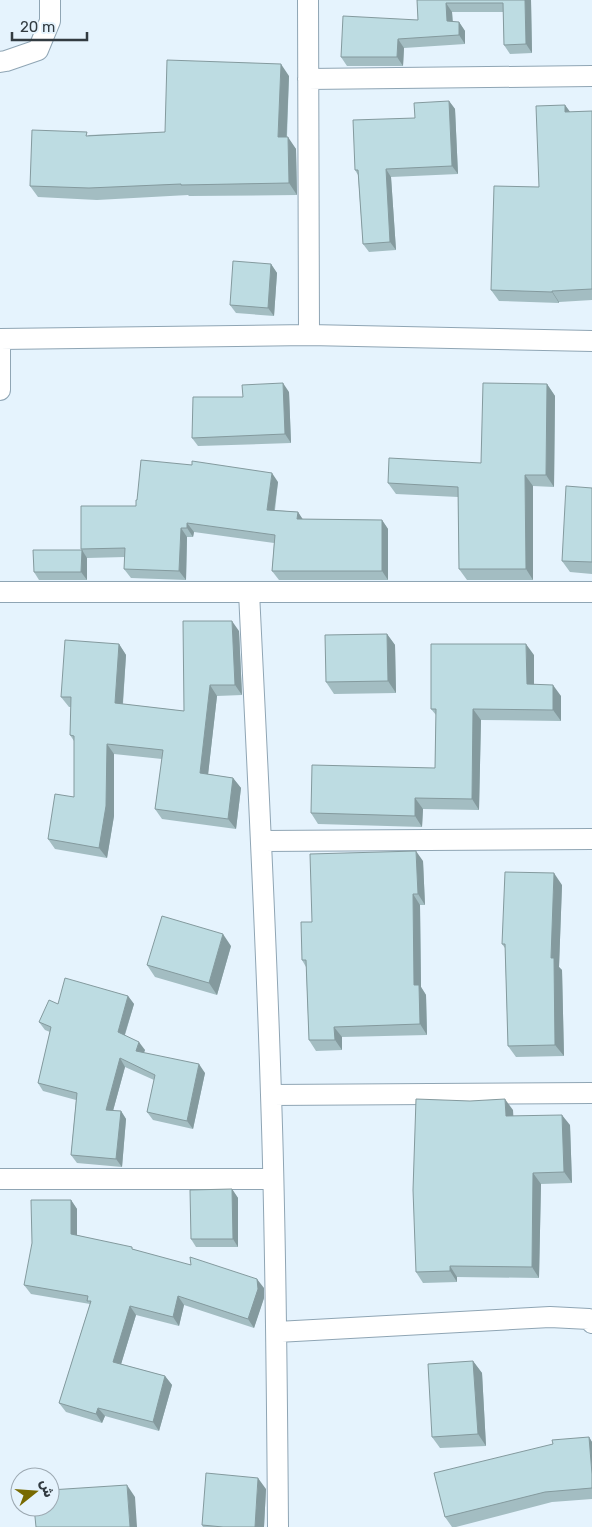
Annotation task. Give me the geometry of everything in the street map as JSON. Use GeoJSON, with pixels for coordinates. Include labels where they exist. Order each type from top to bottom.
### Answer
{"type":"FeatureCollection","features":[{"type":"Feature","properties":{"kind":"street"},"geometry":{"type":"LineString","coordinates":[[0,62],[6,62],[38,50],[50,21],[50,0]]}},
{"type":"Feature","properties":{"kind":"street"},"geometry":{"type":"LineString","coordinates":[[308,0],[309,335]]}},
{"type":"Feature","properties":{"kind":"street"},"geometry":{"type":"LineString","coordinates":[[308,79],[592,76]]}},
{"type":"Feature","properties":{"kind":"street"},"geometry":{"type":"LineString","coordinates":[[0,390],[0,339],[309,335],[592,341]]}},
{"type":"Feature","properties":{"kind":"street"},"geometry":{"type":"LineString","coordinates":[[0,592],[592,592]]}},
{"type":"Feature","properties":{"kind":"street"},"geometry":{"type":"LineString","coordinates":[[249,592],[262,841],[271,1095],[277,1332],[278,1527]]}},
{"type":"Feature","properties":{"kind":"street"},"geometry":{"type":"LineString","coordinates":[[262,841],[592,839]]}},
{"type":"Feature","properties":{"kind":"street"},"geometry":{"type":"LineString","coordinates":[[271,1095],[592,1093]]}},
{"type":"Feature","properties":{"kind":"street"},"geometry":{"type":"LineString","coordinates":[[0,1179],[273,1179]]}},
{"type":"Feature","properties":{"kind":"street"},"geometry":{"type":"LineString","coordinates":[[277,1332],[550,1317],[589,1319],[592,1323]]}},
{"type":"Feature","properties":{"kind":"building"},"geometry":{"type":"Polygon","coordinates":[[[417,0],[525,0],[526,44],[504,45],[503,3],[446,3],[447,21],[459,22],[459,35],[398,39],[397,57],[341,57],[343,16],[418,20],[417,0]]]}},
{"type":"Feature","properties":{"kind":"building"},"geometry":{"type":"Polygon","coordinates":[[[167,60],[281,64],[278,137],[288,137],[289,183],[181,184],[89,188],[30,186],[32,130],[87,132],[86,136],[165,132],[167,60]]]}},
{"type":"Feature","properties":{"kind":"building"},"geometry":{"type":"Polygon","coordinates":[[[449,101],[452,166],[386,169],[390,242],[363,244],[358,170],[355,170],[353,120],[415,118],[414,103],[449,101]]]}},
{"type":"Feature","properties":{"kind":"building"},"geometry":{"type":"Polygon","coordinates":[[[565,105],[565,112],[592,111],[592,289],[552,292],[491,290],[494,186],[539,187],[536,106],[565,105]]]}},
{"type":"Feature","properties":{"kind":"building"},"geometry":{"type":"Polygon","coordinates":[[[233,261],[271,264],[268,308],[230,305],[233,261]]]}},
{"type":"Feature","properties":{"kind":"building"},"geometry":{"type":"Polygon","coordinates":[[[283,383],[285,434],[192,438],[193,397],[243,397],[242,385],[283,383]]]}},
{"type":"Feature","properties":{"kind":"building"},"geometry":{"type":"Polygon","coordinates":[[[483,383],[547,384],[546,475],[525,475],[526,569],[459,569],[458,487],[388,483],[389,458],[481,463],[483,383]]]}},
{"type":"Feature","properties":{"kind":"building"},"geometry":{"type":"Polygon","coordinates":[[[141,460],[192,465],[192,461],[272,473],[267,510],[298,512],[297,519],[382,520],[382,571],[272,571],[275,535],[187,523],[187,528],[181,528],[179,571],[124,569],[125,548],[81,549],[81,506],[136,506],[141,460]]]}},
{"type":"Feature","properties":{"kind":"building"},"geometry":{"type":"Polygon","coordinates":[[[566,486],[592,488],[592,562],[562,561],[566,486]]]}},
{"type":"Feature","properties":{"kind":"building"},"geometry":{"type":"Polygon","coordinates":[[[33,550],[82,550],[81,572],[34,572],[33,550]]]}},
{"type":"Feature","properties":{"kind":"building"},"geometry":{"type":"Polygon","coordinates":[[[183,621],[232,621],[235,685],[210,685],[200,773],[233,778],[228,819],[155,809],[163,750],[107,744],[106,806],[99,848],[48,839],[55,794],[74,797],[74,736],[70,735],[71,697],[61,697],[65,640],[119,644],[115,703],[184,711],[183,621]]]}},
{"type":"Feature","properties":{"kind":"building"},"geometry":{"type":"Polygon","coordinates":[[[387,634],[388,681],[326,682],[325,635],[387,634]]]}},
{"type":"Feature","properties":{"kind":"building"},"geometry":{"type":"Polygon","coordinates":[[[431,644],[526,644],[527,684],[553,685],[553,710],[473,709],[472,799],[415,798],[415,816],[311,813],[312,765],[435,768],[436,709],[431,709],[431,644]]]}},
{"type":"Feature","properties":{"kind":"building"},"geometry":{"type":"Polygon","coordinates":[[[416,851],[418,894],[413,894],[414,985],[419,985],[420,1024],[334,1027],[335,1040],[309,1040],[306,960],[302,960],[301,922],[312,922],[310,854],[416,851]]]}},
{"type":"Feature","properties":{"kind":"building"},"geometry":{"type":"Polygon","coordinates":[[[505,872],[554,873],[551,958],[554,958],[555,1045],[508,1046],[505,944],[502,944],[505,872]]]}},
{"type":"Feature","properties":{"kind":"building"},"geometry":{"type":"Polygon","coordinates":[[[162,916],[223,934],[209,983],[147,965],[162,916]]]}},
{"type":"Feature","properties":{"kind":"building"},"geometry":{"type":"Polygon","coordinates":[[[65,978],[128,996],[118,1032],[139,1042],[136,1051],[199,1064],[187,1121],[147,1112],[155,1075],[120,1058],[106,1110],[121,1111],[116,1159],[71,1155],[77,1093],[38,1083],[51,1027],[39,1022],[49,1000],[58,1004],[65,978]]]}},
{"type":"Feature","properties":{"kind":"building"},"geometry":{"type":"Polygon","coordinates":[[[416,1099],[470,1101],[505,1099],[506,1116],[562,1115],[564,1172],[533,1173],[532,1267],[450,1266],[450,1271],[416,1272],[413,1190],[416,1099]]]}},
{"type":"Feature","properties":{"kind":"building"},"geometry":{"type":"Polygon","coordinates":[[[232,1189],[233,1239],[191,1239],[190,1190],[232,1189]]]}},
{"type":"Feature","properties":{"kind":"building"},"geometry":{"type":"Polygon","coordinates":[[[31,1200],[71,1200],[71,1234],[132,1247],[132,1249],[191,1265],[190,1257],[257,1279],[258,1289],[248,1319],[178,1296],[173,1317],[130,1306],[113,1362],[165,1376],[153,1422],[98,1408],[96,1414],[59,1403],[91,1301],[87,1301],[88,1296],[24,1285],[32,1243],[31,1200]]]}},
{"type":"Feature","properties":{"kind":"building"},"geometry":{"type":"Polygon","coordinates":[[[473,1361],[478,1434],[432,1437],[428,1364],[473,1361]]]}},
{"type":"Feature","properties":{"kind":"building"},"geometry":{"type":"Polygon","coordinates":[[[589,1437],[592,1488],[545,1492],[445,1517],[434,1473],[553,1444],[552,1440],[589,1437]]]}},
{"type":"Feature","properties":{"kind":"building"},"geometry":{"type":"Polygon","coordinates":[[[206,1473],[258,1478],[255,1527],[202,1525],[206,1473]]]}},
{"type":"Feature","properties":{"kind":"building"},"geometry":{"type":"Polygon","coordinates":[[[127,1485],[130,1527],[36,1527],[35,1517],[60,1517],[60,1489],[127,1485]]]}}]}
